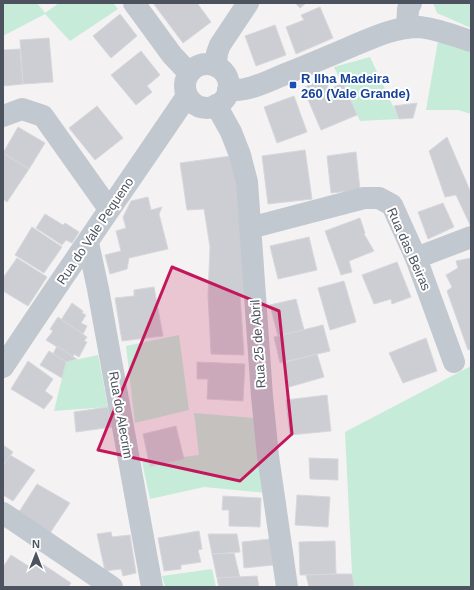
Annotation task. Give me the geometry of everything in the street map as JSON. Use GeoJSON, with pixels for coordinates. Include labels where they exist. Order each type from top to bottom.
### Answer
{"type":"FeatureCollection","features":[{"type":"Feature","properties":{"kind":"street"},"geometry":{"type":"LineString","coordinates":[[134,3],[172,55],[189,73]]}},
{"type":"Feature","properties":{"kind":"street"},"geometry":{"type":"LineString","coordinates":[[216,66],[217,54],[220,45],[248,3]]}},
{"type":"Feature","properties":{"kind":"street"},"geometry":{"type":"LineString","coordinates":[[407,28],[408,10],[412,3]]}},
{"type":"Feature","properties":{"kind":"street"},"geometry":{"type":"LineString","coordinates":[[222,98],[228,78],[225,73],[216,66],[201,64],[189,73],[185,88],[188,96],[197,105],[209,107],[236,91],[253,86],[376,36],[407,28],[419,27],[433,29],[471,41]]}},
{"type":"Feature","properties":{"kind":"street","name":"Rua do Vale Pequeno"},"geometry":{"type":"LineString","coordinates":[[5,359],[88,243],[109,208],[188,96]]}},
{"type":"Feature","properties":{"kind":"street","name":"Rua 25 de Abril"},"geometry":{"type":"LineString","coordinates":[[222,98],[247,182],[262,396],[268,456],[287,587]]}},
{"type":"Feature","properties":{"kind":"street"},"geometry":{"type":"LineString","coordinates":[[3,116],[22,109],[43,116],[109,208]]}},
{"type":"Feature","properties":{"kind":"street","name":"Rua das Beiras"},"geometry":{"type":"LineString","coordinates":[[250,228],[364,198],[379,198],[392,205],[416,258],[454,362]]}},
{"type":"Feature","properties":{"kind":"street"},"geometry":{"type":"LineString","coordinates":[[416,258],[471,237]]}},
{"type":"Feature","properties":{"kind":"street","name":"Rua do Alecrim"},"geometry":{"type":"LineString","coordinates":[[88,243],[98,289],[152,587]]}},
{"type":"Feature","properties":{"kind":"street"},"geometry":{"type":"LineString","coordinates":[[3,512],[112,587]]}},
{"type":"Feature","properties":{"kind":"highlighted area"},"geometry":{"type":"Polygon","coordinates":[[[172,267],[279,311],[292,434],[240,481],[98,450],[172,267]]]}},
{"type":"Feature","properties":{"kind":"green space"},"geometry":{"type":"Polygon","coordinates":[[[3,3],[37,3],[45,13],[59,3],[113,3],[118,9],[70,41],[45,14],[3,36],[3,3]]]}},
{"type":"Feature","properties":{"kind":"green space"},"geometry":{"type":"Polygon","coordinates":[[[433,3],[471,3],[471,28],[437,13],[433,3]]]}},
{"type":"Feature","properties":{"kind":"green space"},"geometry":{"type":"Polygon","coordinates":[[[438,41],[471,52],[471,114],[458,110],[426,110],[438,41]]]}},
{"type":"Feature","properties":{"kind":"green space"},"geometry":{"type":"Polygon","coordinates":[[[370,57],[399,119],[360,121],[334,67],[370,57]]]}},
{"type":"Feature","properties":{"kind":"green space"},"geometry":{"type":"Polygon","coordinates":[[[179,335],[189,410],[135,423],[126,346],[179,335]]]}},
{"type":"Feature","properties":{"kind":"green space"},"geometry":{"type":"Polygon","coordinates":[[[98,355],[108,407],[54,411],[66,362],[98,355]]]}},
{"type":"Feature","properties":{"kind":"green space"},"geometry":{"type":"Polygon","coordinates":[[[471,366],[471,587],[354,587],[352,574],[345,432],[471,366]]]}},
{"type":"Feature","properties":{"kind":"green space"},"geometry":{"type":"Polygon","coordinates":[[[194,413],[254,418],[267,493],[204,487],[150,499],[142,462],[199,455],[194,413]]]}},
{"type":"Feature","properties":{"kind":"green space"},"geometry":{"type":"Polygon","coordinates":[[[212,569],[216,587],[165,587],[162,576],[212,569]]]}},
{"type":"Feature","properties":{"kind":"building"},"geometry":{"type":"Polygon","coordinates":[[[153,3],[197,3],[211,22],[183,43],[153,3]]]}},
{"type":"Feature","properties":{"kind":"building"},"geometry":{"type":"Polygon","coordinates":[[[295,3],[306,3],[300,8],[295,3]]]}},
{"type":"Feature","properties":{"kind":"building"},"geometry":{"type":"Polygon","coordinates":[[[320,7],[333,38],[296,54],[286,27],[304,20],[301,15],[320,7]]]}},
{"type":"Feature","properties":{"kind":"building"},"geometry":{"type":"Polygon","coordinates":[[[120,14],[137,36],[111,58],[93,36],[120,14]]]}},
{"type":"Feature","properties":{"kind":"building"},"geometry":{"type":"Polygon","coordinates":[[[275,25],[286,55],[256,66],[245,36],[275,25]]]}},
{"type":"Feature","properties":{"kind":"building"},"geometry":{"type":"Polygon","coordinates":[[[49,38],[53,82],[23,84],[20,40],[49,38]]]}},
{"type":"Feature","properties":{"kind":"building"},"geometry":{"type":"Polygon","coordinates":[[[20,49],[23,84],[3,86],[3,50],[20,49]]]}},
{"type":"Feature","properties":{"kind":"building"},"geometry":{"type":"Polygon","coordinates":[[[141,51],[160,75],[147,86],[152,92],[136,105],[111,75],[141,51]]]}},
{"type":"Feature","properties":{"kind":"building"},"geometry":{"type":"Polygon","coordinates":[[[324,78],[329,89],[343,83],[357,115],[321,130],[303,88],[324,78]]]}},
{"type":"Feature","properties":{"kind":"building"},"geometry":{"type":"Polygon","coordinates":[[[294,96],[307,132],[277,143],[264,107],[294,96]]]}},
{"type":"Feature","properties":{"kind":"building"},"geometry":{"type":"Polygon","coordinates":[[[417,103],[413,118],[399,119],[394,106],[417,103]]]}},
{"type":"Feature","properties":{"kind":"building"},"geometry":{"type":"Polygon","coordinates":[[[97,106],[123,138],[95,160],[69,128],[97,106]]]}},
{"type":"Feature","properties":{"kind":"building"},"geometry":{"type":"Polygon","coordinates":[[[18,127],[45,143],[29,169],[3,153],[18,127]]]}},
{"type":"Feature","properties":{"kind":"building"},"geometry":{"type":"Polygon","coordinates":[[[447,137],[471,193],[471,227],[456,195],[445,197],[429,151],[447,137]]]}},
{"type":"Feature","properties":{"kind":"building"},"geometry":{"type":"Polygon","coordinates":[[[305,150],[312,199],[268,204],[262,156],[305,150]]]}},
{"type":"Feature","properties":{"kind":"building"},"geometry":{"type":"Polygon","coordinates":[[[356,152],[360,190],[331,193],[327,156],[356,152]]]}},
{"type":"Feature","properties":{"kind":"building"},"geometry":{"type":"Polygon","coordinates":[[[3,153],[29,169],[7,202],[3,199],[3,153]]]}},
{"type":"Feature","properties":{"kind":"building"},"geometry":{"type":"Polygon","coordinates":[[[231,156],[240,199],[245,295],[240,294],[244,355],[211,354],[208,295],[210,247],[204,209],[187,210],[180,163],[231,156]]]}},
{"type":"Feature","properties":{"kind":"building"},"geometry":{"type":"Polygon","coordinates":[[[148,197],[151,210],[162,207],[159,214],[168,249],[129,258],[127,269],[110,274],[105,255],[121,251],[116,231],[126,228],[123,217],[131,201],[148,197]]]}},
{"type":"Feature","properties":{"kind":"building"},"geometry":{"type":"Polygon","coordinates":[[[443,203],[454,227],[428,239],[418,212],[443,203]]]}},
{"type":"Feature","properties":{"kind":"building"},"geometry":{"type":"Polygon","coordinates":[[[45,214],[63,225],[65,223],[79,232],[72,243],[66,240],[62,245],[36,228],[45,214]]]}},
{"type":"Feature","properties":{"kind":"building"},"geometry":{"type":"Polygon","coordinates":[[[360,218],[365,233],[364,234],[374,251],[349,261],[352,272],[341,275],[325,231],[360,218]]]}},
{"type":"Feature","properties":{"kind":"building"},"geometry":{"type":"Polygon","coordinates":[[[32,227],[62,247],[44,273],[15,255],[32,227]]]}},
{"type":"Feature","properties":{"kind":"building"},"geometry":{"type":"Polygon","coordinates":[[[309,237],[317,270],[278,279],[270,246],[309,237]]]}},
{"type":"Feature","properties":{"kind":"building"},"geometry":{"type":"Polygon","coordinates":[[[17,258],[47,277],[28,306],[3,291],[3,278],[17,258]]]}},
{"type":"Feature","properties":{"kind":"building"},"geometry":{"type":"Polygon","coordinates":[[[471,258],[471,349],[468,350],[447,291],[452,287],[446,275],[458,268],[456,261],[471,258]]]}},
{"type":"Feature","properties":{"kind":"building"},"geometry":{"type":"Polygon","coordinates":[[[397,262],[411,297],[392,304],[391,299],[374,304],[362,275],[397,262]]]}},
{"type":"Feature","properties":{"kind":"building"},"geometry":{"type":"Polygon","coordinates":[[[344,281],[356,322],[330,330],[318,288],[344,281]]]}},
{"type":"Feature","properties":{"kind":"building"},"geometry":{"type":"Polygon","coordinates":[[[154,287],[163,336],[122,341],[115,298],[134,296],[134,290],[154,287]]]}},
{"type":"Feature","properties":{"kind":"building"},"geometry":{"type":"Polygon","coordinates":[[[296,299],[304,330],[278,336],[270,305],[296,299]]]}},
{"type":"Feature","properties":{"kind":"building"},"geometry":{"type":"Polygon","coordinates":[[[72,303],[86,315],[81,323],[87,326],[83,334],[61,320],[72,303]]]}},
{"type":"Feature","properties":{"kind":"building"},"geometry":{"type":"Polygon","coordinates":[[[58,317],[87,337],[84,341],[87,342],[79,357],[74,354],[73,357],[46,340],[53,331],[50,329],[58,317]]]}},
{"type":"Feature","properties":{"kind":"building"},"geometry":{"type":"Polygon","coordinates":[[[323,325],[330,351],[280,363],[274,337],[323,325]]]}},
{"type":"Feature","properties":{"kind":"building"},"geometry":{"type":"Polygon","coordinates":[[[426,338],[437,371],[403,383],[389,353],[426,338]]]}},
{"type":"Feature","properties":{"kind":"building"},"geometry":{"type":"Polygon","coordinates":[[[57,346],[77,359],[66,362],[53,354],[57,346]]]}},
{"type":"Feature","properties":{"kind":"building"},"geometry":{"type":"Polygon","coordinates":[[[49,351],[66,362],[62,378],[40,365],[49,351]]]}},
{"type":"Feature","properties":{"kind":"building"},"geometry":{"type":"Polygon","coordinates":[[[317,354],[324,377],[289,387],[283,363],[317,354]]]}},
{"type":"Feature","properties":{"kind":"building"},"geometry":{"type":"Polygon","coordinates":[[[28,361],[53,379],[45,391],[53,397],[44,409],[11,389],[28,361]]]}},
{"type":"Feature","properties":{"kind":"building"},"geometry":{"type":"Polygon","coordinates":[[[197,362],[245,364],[243,401],[207,399],[208,379],[197,379],[197,362]]]}},
{"type":"Feature","properties":{"kind":"building"},"geometry":{"type":"Polygon","coordinates":[[[327,395],[331,431],[290,435],[286,400],[327,395]]]}},
{"type":"Feature","properties":{"kind":"building"},"geometry":{"type":"Polygon","coordinates":[[[108,407],[112,427],[76,432],[74,412],[108,407]]]}},
{"type":"Feature","properties":{"kind":"building"},"geometry":{"type":"Polygon","coordinates":[[[176,426],[184,459],[150,467],[143,434],[176,426]]]}},
{"type":"Feature","properties":{"kind":"building"},"geometry":{"type":"Polygon","coordinates":[[[3,445],[13,452],[3,466],[3,445]]]}},
{"type":"Feature","properties":{"kind":"building"},"geometry":{"type":"Polygon","coordinates":[[[10,455],[35,470],[13,501],[3,495],[3,466],[10,455]]]}},
{"type":"Feature","properties":{"kind":"building"},"geometry":{"type":"Polygon","coordinates":[[[309,458],[338,459],[338,480],[310,479],[309,458]]]}},
{"type":"Feature","properties":{"kind":"building"},"geometry":{"type":"Polygon","coordinates":[[[37,484],[70,503],[50,533],[19,512],[37,484]]]}},
{"type":"Feature","properties":{"kind":"building"},"geometry":{"type":"Polygon","coordinates":[[[297,495],[330,497],[328,527],[295,525],[297,495]]]}},
{"type":"Feature","properties":{"kind":"building"},"geometry":{"type":"Polygon","coordinates":[[[223,496],[261,498],[260,527],[229,526],[229,510],[222,510],[223,496]]]}},
{"type":"Feature","properties":{"kind":"building"},"geometry":{"type":"Polygon","coordinates":[[[199,531],[202,549],[198,550],[201,562],[181,565],[181,569],[164,571],[158,538],[199,531]]]}},
{"type":"Feature","properties":{"kind":"building"},"geometry":{"type":"Polygon","coordinates":[[[111,532],[112,537],[130,535],[136,573],[123,576],[121,569],[105,571],[97,534],[111,532]]]}},
{"type":"Feature","properties":{"kind":"building"},"geometry":{"type":"Polygon","coordinates":[[[208,534],[237,534],[240,552],[212,554],[208,534]]]}},
{"type":"Feature","properties":{"kind":"building"},"geometry":{"type":"Polygon","coordinates":[[[270,539],[273,565],[244,568],[242,542],[270,539]]]}},
{"type":"Feature","properties":{"kind":"building"},"geometry":{"type":"Polygon","coordinates":[[[335,541],[336,574],[300,575],[299,542],[335,541]]]}},
{"type":"Feature","properties":{"kind":"building"},"geometry":{"type":"Polygon","coordinates":[[[234,553],[240,578],[217,578],[212,554],[234,553]]]}},
{"type":"Feature","properties":{"kind":"building"},"geometry":{"type":"Polygon","coordinates":[[[11,555],[33,569],[38,561],[71,583],[68,587],[3,587],[3,567],[11,555]]]}},
{"type":"Feature","properties":{"kind":"building"},"geometry":{"type":"Polygon","coordinates":[[[352,574],[354,587],[309,587],[306,575],[352,574]]]}},
{"type":"Feature","properties":{"kind":"building"},"geometry":{"type":"Polygon","coordinates":[[[257,576],[259,587],[219,587],[217,578],[257,576]]]}},
{"type":"Feature","properties":{"kind":"place","name":"R Ilha Madeira 260 (Vale Grande)"},"geometry":{"type":"Point","coordinates":[293,85]}}]}
